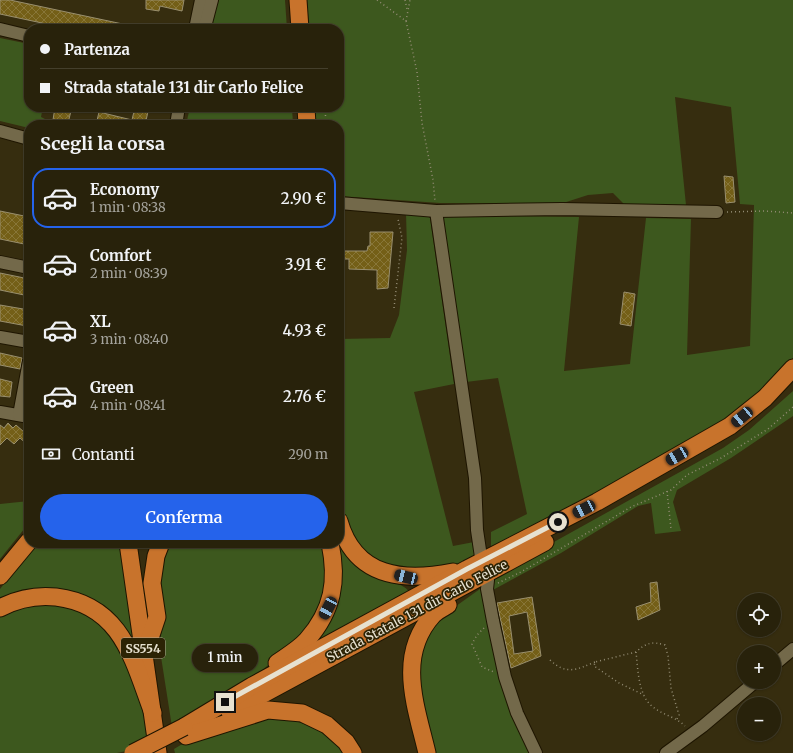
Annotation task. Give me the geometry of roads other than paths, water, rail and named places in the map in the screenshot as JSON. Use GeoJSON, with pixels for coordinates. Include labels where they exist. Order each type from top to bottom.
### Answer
{"type":"FeatureCollection","features":[{"type":"Feature","properties":{"kind":"highway"},"geometry":{"type":"LineString","coordinates":[[290,0],[292,24]]}},
{"type":"Feature","properties":{"kind":"highway"},"geometry":{"type":"LineString","coordinates":[[298,0],[300,24]]}},
{"type":"Feature","properties":{"kind":"highway","name":"Strada Statale 131 dir Carlo Felice"},"geometry":{"type":"LineString","coordinates":[[252,686],[467,569],[597,502],[730,426],[765,398],[793,368]]}},
{"type":"Feature","properties":{"kind":"highway","name":"Strada Statale 131 dir Carlo Felice"},"geometry":{"type":"LineString","coordinates":[[133,753],[185,731],[459,590],[698,457],[742,430],[793,382]]}},
{"type":"Feature","properties":{"kind":"highway"},"geometry":{"type":"LineString","coordinates":[[344,538],[361,559],[381,571],[406,577],[436,575],[467,569]]}},
{"type":"Feature","properties":{"kind":"highway"},"geometry":{"type":"LineString","coordinates":[[0,576],[24,547]]}},
{"type":"Feature","properties":{"kind":"highway","name":"SS554"},"geometry":{"type":"LineString","coordinates":[[129,548],[158,753]]}},
{"type":"Feature","properties":{"kind":"highway","name":"SS554"},"geometry":{"type":"LineString","coordinates":[[139,548],[167,753]]}},
{"type":"Feature","properties":{"kind":"highway"},"geometry":{"type":"LineString","coordinates":[[150,638],[157,618],[152,583],[156,556],[160,548]]}},
{"type":"Feature","properties":{"kind":"highway"},"geometry":{"type":"LineString","coordinates":[[185,731],[252,686],[275,664],[306,641],[328,608],[334,583],[334,560],[331,548]]}},
{"type":"Feature","properties":{"kind":"highway"},"geometry":{"type":"LineString","coordinates":[[427,753],[413,691],[412,658],[416,639],[423,627],[434,614],[448,606],[459,590]]}},
{"type":"Feature","properties":{"kind":"highway"},"geometry":{"type":"LineString","coordinates":[[0,608],[26,598],[46,596],[67,598],[89,606],[107,617],[122,638],[132,659],[152,713]]}},
{"type":"Feature","properties":{"kind":"highway"},"geometry":{"type":"LineString","coordinates":[[185,731],[268,710],[302,713],[327,725],[346,742],[353,753]]}},
{"type":"Feature","properties":{"kind":"highway","name":"Strada Statale 131 dir Carlo Felice"},"geometry":{"type":"LineString","coordinates":[[154,753],[185,731]]}},
{"type":"Feature","properties":{"kind":"street"},"geometry":{"type":"LineString","coordinates":[[196,24],[201,0]]}},
{"type":"Feature","properties":{"kind":"street"},"geometry":{"type":"LineString","coordinates":[[206,24],[212,0]]}},
{"type":"Feature","properties":{"kind":"street"},"geometry":{"type":"LineString","coordinates":[[0,29],[24,35]]}},
{"type":"Feature","properties":{"kind":"street"},"geometry":{"type":"LineString","coordinates":[[0,131],[24,138]]}},
{"type":"Feature","properties":{"kind":"street"},"geometry":{"type":"LineString","coordinates":[[344,203],[392,206],[436,211],[562,209],[717,212]]}},
{"type":"Feature","properties":{"kind":"street"},"geometry":{"type":"LineString","coordinates":[[436,211],[475,478],[481,557]]}},
{"type":"Feature","properties":{"kind":"street"},"geometry":{"type":"LineString","coordinates":[[0,262],[24,267]]}},
{"type":"Feature","properties":{"kind":"street"},"geometry":{"type":"LineString","coordinates":[[0,337],[24,341]]}},
{"type":"Feature","properties":{"kind":"street"},"geometry":{"type":"LineString","coordinates":[[0,412],[24,416]]}},
{"type":"Feature","properties":{"kind":"street"},"geometry":{"type":"LineString","coordinates":[[488,584],[493,625],[504,672],[517,714],[536,753]]}},
{"type":"Feature","properties":{"kind":"street"},"geometry":{"type":"LineString","coordinates":[[781,659],[793,649]]}},
{"type":"Feature","properties":{"kind":"street"},"geometry":{"type":"LineString","coordinates":[[666,753],[703,726],[746,689]]}}]}
